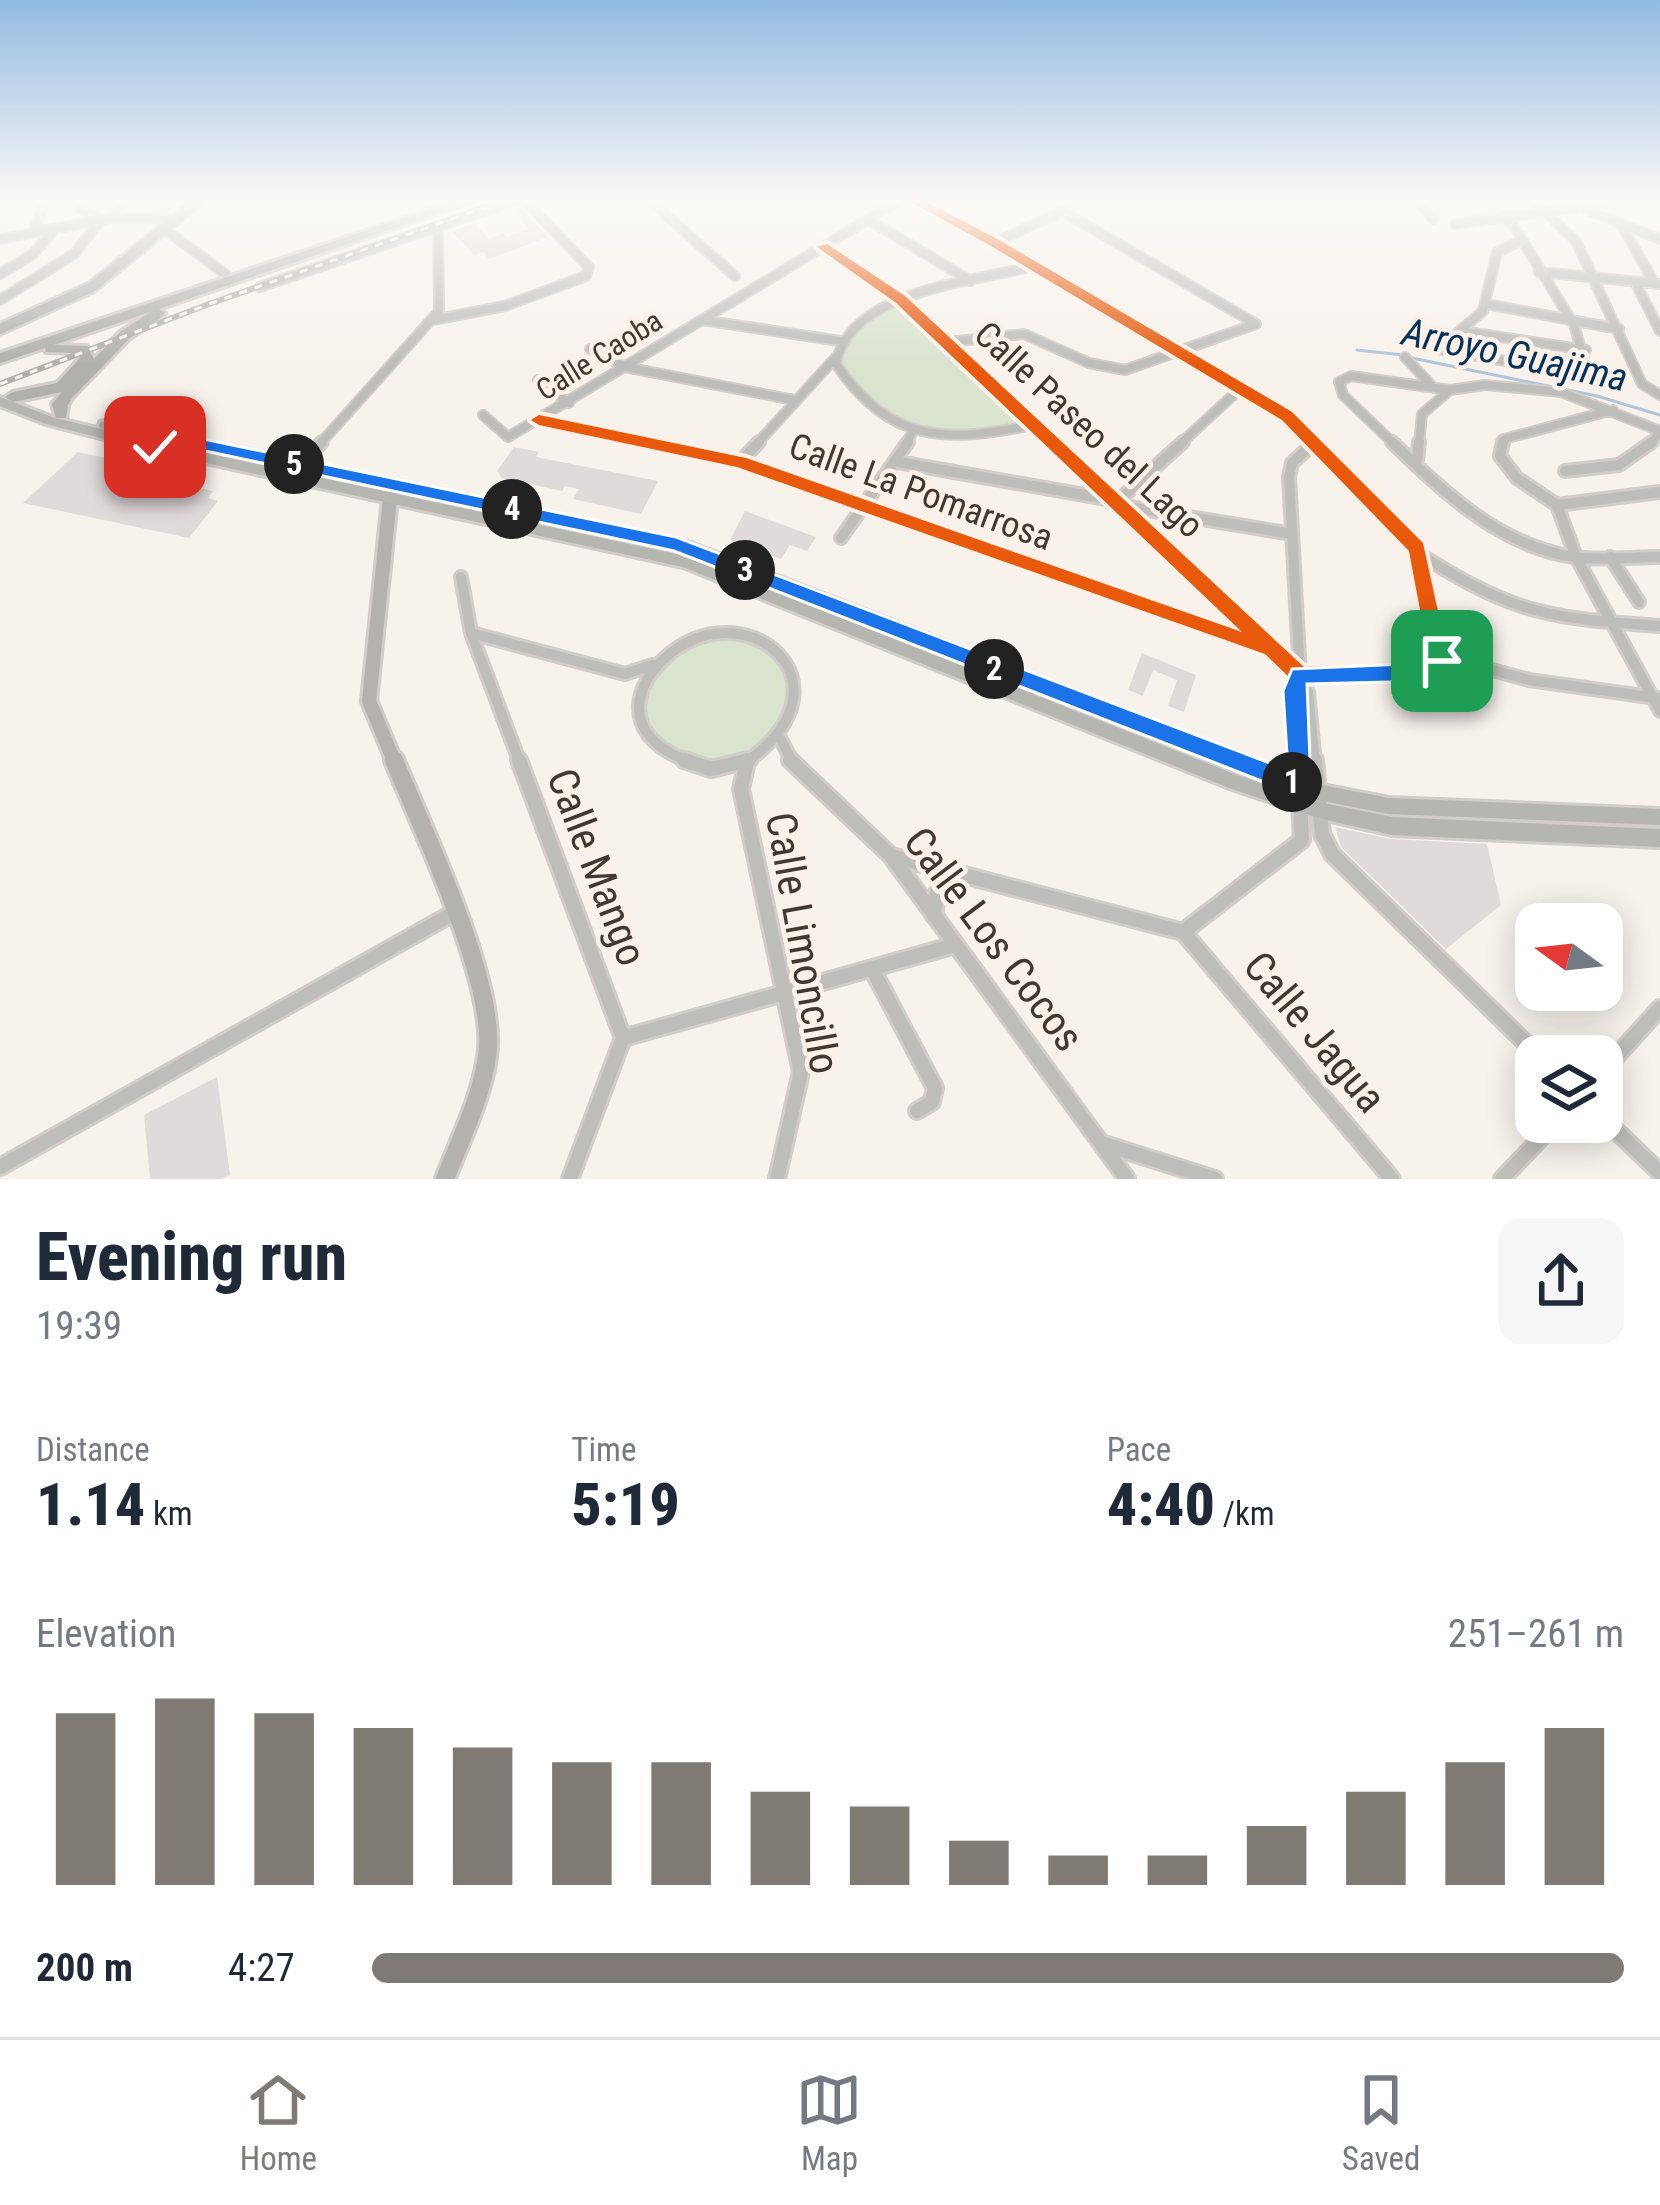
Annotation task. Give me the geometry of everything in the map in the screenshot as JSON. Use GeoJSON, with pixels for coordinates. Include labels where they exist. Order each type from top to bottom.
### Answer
{"type":"FeatureCollection","features":[{"type":"Feature","properties":{"kind":"highway"},"geometry":{"type":"LineString","coordinates":[[0,360],[293,255]]}},
{"type":"Feature","properties":{"kind":"highway"},"geometry":{"type":"LineString","coordinates":[[0,348],[299,255]]}},
{"type":"Feature","properties":{"kind":"highway"},"geometry":{"type":"LineString","coordinates":[[61,414],[63,399],[125,335],[230,277]]}},
{"type":"Feature","properties":{"kind":"highway"},"geometry":{"type":"LineString","coordinates":[[0,360],[182,301]]}},
{"type":"Feature","properties":{"kind":"highway"},"geometry":{"type":"LineString","coordinates":[[4,396],[56,390],[75,376],[87,358],[82,349],[37,351]]}},
{"type":"Feature","properties":{"kind":"main road"},"geometry":{"type":"LineString","coordinates":[[4,396],[160,442],[685,562],[1174,759],[1392,826],[1660,838]]}},
{"type":"Feature","properties":{"kind":"main road"},"geometry":{"type":"LineString","coordinates":[[4,396],[63,425],[301,465],[390,492]]}},
{"type":"Feature","properties":{"kind":"main road"},"geometry":{"type":"LineString","coordinates":[[1309,798],[1389,806],[1660,817]]}},
{"type":"Feature","properties":{"kind":"street"},"geometry":{"type":"LineString","coordinates":[[0,274],[31,255]]}},
{"type":"Feature","properties":{"kind":"street"},"geometry":{"type":"LineString","coordinates":[[0,300],[72,255]]}},
{"type":"Feature","properties":{"kind":"street"},"geometry":{"type":"LineString","coordinates":[[0,328],[92,287],[129,255]]}},
{"type":"Feature","properties":{"kind":"street"},"geometry":{"type":"LineString","coordinates":[[204,255],[230,277]]}},
{"type":"Feature","properties":{"kind":"street"},"geometry":{"type":"LineString","coordinates":[[260,287],[353,255]]}},
{"type":"Feature","properties":{"kind":"street"},"geometry":{"type":"LineString","coordinates":[[301,465],[433,320],[440,304],[438,255]]}},
{"type":"Feature","properties":{"kind":"street"},"geometry":{"type":"LineString","coordinates":[[433,320],[505,307],[586,276],[589,267],[577,255]]}},
{"type":"Feature","properties":{"kind":"street"},"geometry":{"type":"LineString","coordinates":[[711,255],[735,276]]}},
{"type":"Feature","properties":{"kind":"street","name":"Calle Caoba"},"geometry":{"type":"LineString","coordinates":[[483,416],[508,436],[810,255]]}},
{"type":"Feature","properties":{"kind":"street","name":"Calle Paseo del Lago"},"geometry":{"type":"LineString","coordinates":[[835,255],[900,299],[948,342],[1300,679]]}},
{"type":"Feature","properties":{"kind":"street"},"geometry":{"type":"LineString","coordinates":[[928,255],[971,281]]}},
{"type":"Feature","properties":{"kind":"street"},"geometry":{"type":"LineString","coordinates":[[1014,255],[1287,416],[1420,554],[1482,593],[1521,609],[1660,626]]}},
{"type":"Feature","properties":{"kind":"street"},"geometry":{"type":"LineString","coordinates":[[948,342],[995,334],[1026,335],[1107,370],[1125,370],[1256,324],[1137,255]]}},
{"type":"Feature","properties":{"kind":"street"},"geometry":{"type":"LineString","coordinates":[[1496,255],[1479,316],[1438,349],[1439,353],[1589,376],[1593,373],[1575,323],[1530,255]]}},
{"type":"Feature","properties":{"kind":"street"},"geometry":{"type":"LineString","coordinates":[[1582,255],[1642,384],[1660,395]]}},
{"type":"Feature","properties":{"kind":"street"},"geometry":{"type":"LineString","coordinates":[[1640,255],[1658,284]]}},
{"type":"Feature","properties":{"kind":"street"},"geometry":{"type":"LineString","coordinates":[[1033,266],[900,299],[867,313],[840,341],[837,356],[844,379],[864,404],[913,431],[975,436],[1034,425]]}},
{"type":"Feature","properties":{"kind":"street"},"geometry":{"type":"LineString","coordinates":[[1539,272],[1658,284]]}},
{"type":"Feature","properties":{"kind":"street"},"geometry":{"type":"LineString","coordinates":[[1635,282],[1660,332]]}},
{"type":"Feature","properties":{"kind":"street"},"geometry":{"type":"LineString","coordinates":[[1486,304],[1619,329]]}},
{"type":"Feature","properties":{"kind":"street"},"geometry":{"type":"LineString","coordinates":[[702,320],[840,341]]}},
{"type":"Feature","properties":{"kind":"street"},"geometry":{"type":"LineString","coordinates":[[1461,331],[1586,350]]}},
{"type":"Feature","properties":{"kind":"street"},"geometry":{"type":"LineString","coordinates":[[590,349],[625,367],[794,400]]}},
{"type":"Feature","properties":{"kind":"street"},"geometry":{"type":"LineString","coordinates":[[740,462],[837,356]]}},
{"type":"Feature","properties":{"kind":"street"},"geometry":{"type":"LineString","coordinates":[[1405,357],[1434,387]]}},
{"type":"Feature","properties":{"kind":"street"},"geometry":{"type":"LineString","coordinates":[[1565,471],[1633,463],[1660,431],[1613,410],[1541,388],[1450,390],[1351,376],[1339,382],[1343,394],[1484,523],[1529,544],[1576,557],[1660,556]]}},
{"type":"Feature","properties":{"kind":"street"},"geometry":{"type":"LineString","coordinates":[[538,380],[569,403]]}},
{"type":"Feature","properties":{"kind":"street"},"geometry":{"type":"LineString","coordinates":[[1120,503],[1242,387]]}},
{"type":"Feature","properties":{"kind":"street"},"geometry":{"type":"LineString","coordinates":[[1418,460],[1421,414],[1450,390]]}},
{"type":"Feature","properties":{"kind":"street"},"geometry":{"type":"LineString","coordinates":[[1613,410],[1594,419],[1518,432],[1504,439],[1500,456],[1510,472],[1557,505],[1576,557],[1660,711]]}},
{"type":"Feature","properties":{"kind":"street","name":"Calle La Pomarrosa"},"geometry":{"type":"LineString","coordinates":[[539,419],[740,462],[1274,651]]}},
{"type":"Feature","properties":{"kind":"street"},"geometry":{"type":"LineString","coordinates":[[841,538],[898,462],[913,431]]}},
{"type":"Feature","properties":{"kind":"street"},"geometry":{"type":"LineString","coordinates":[[891,856],[1183,932],[1302,840],[1309,798],[1308,692],[1300,679],[1290,469],[1315,442]]}},
{"type":"Feature","properties":{"kind":"street"},"geometry":{"type":"LineString","coordinates":[[898,462],[1292,534]]}},
{"type":"Feature","properties":{"kind":"street"},"geometry":{"type":"LineString","coordinates":[[390,492],[369,701],[458,911],[488,1022],[488,1055],[446,1179]]}},
{"type":"Feature","properties":{"kind":"street"},"geometry":{"type":"LineString","coordinates":[[1557,505],[1660,492]]}},
{"type":"Feature","properties":{"kind":"street"},"geometry":{"type":"LineString","coordinates":[[1300,679],[1432,672],[1440,666],[1442,656],[1420,554]]}},
{"type":"Feature","properties":{"kind":"street"},"geometry":{"type":"LineString","coordinates":[[1610,557],[1639,602]]}},
{"type":"Feature","properties":{"kind":"street","name":"Calle Mango"},"geometry":{"type":"LineString","coordinates":[[461,577],[471,633],[623,1038]]}},
{"type":"Feature","properties":{"kind":"street"},"geometry":{"type":"LineString","coordinates":[[712,632],[755,637],[774,647],[796,680],[797,699],[780,738],[764,752],[723,767],[699,766],[659,748],[640,712],[641,693],[655,664],[671,649],[712,632]]}},
{"type":"Feature","properties":{"kind":"street"},"geometry":{"type":"LineString","coordinates":[[471,633],[625,674],[655,664]]}},
{"type":"Feature","properties":{"kind":"street"},"geometry":{"type":"LineString","coordinates":[[1460,661],[1529,680],[1656,697]]}},
{"type":"Feature","properties":{"kind":"street"},"geometry":{"type":"LineString","coordinates":[[625,674],[641,693]]}},
{"type":"Feature","properties":{"kind":"street","name":"Calle Los Cocos"},"geometry":{"type":"LineString","coordinates":[[780,738],[788,757],[891,856],[1127,1179]]}},
{"type":"Feature","properties":{"kind":"street"},"geometry":{"type":"LineString","coordinates":[[764,752],[788,757]]}},
{"type":"Feature","properties":{"kind":"street","name":"Calle Limoncillo"},"geometry":{"type":"LineString","coordinates":[[747,761],[741,789],[801,1072],[778,1179]]}},
{"type":"Feature","properties":{"kind":"street","name":"Calle Limoncillo"},"geometry":{"type":"LineString","coordinates":[[723,767],[741,789]]}},
{"type":"Feature","properties":{"kind":"street"},"geometry":{"type":"LineString","coordinates":[[1309,798],[1333,854],[1518,1035]]}},
{"type":"Feature","properties":{"kind":"street"},"geometry":{"type":"LineString","coordinates":[[1303,830],[1322,834]]}},
{"type":"Feature","properties":{"kind":"street"},"geometry":{"type":"LineString","coordinates":[[934,916],[934,900],[942,886],[963,877]]}},
{"type":"Feature","properties":{"kind":"street"},"geometry":{"type":"LineString","coordinates":[[0,1167],[458,911]]}},
{"type":"Feature","properties":{"kind":"street","name":"Calle Jagua"},"geometry":{"type":"LineString","coordinates":[[1183,932],[1392,1179]]}},
{"type":"Feature","properties":{"kind":"street"},"geometry":{"type":"LineString","coordinates":[[570,1179],[623,1038],[955,945]]}},
{"type":"Feature","properties":{"kind":"street"},"geometry":{"type":"LineString","coordinates":[[872,969],[935,1088],[932,1102],[916,1111]]}},
{"type":"Feature","properties":{"kind":"street"},"geometry":{"type":"LineString","coordinates":[[1623,1049],[1660,1008]]}},
{"type":"Feature","properties":{"kind":"street"},"geometry":{"type":"LineString","coordinates":[[1623,1138],[1660,1174]]}},
{"type":"Feature","properties":{"kind":"street"},"geometry":{"type":"LineString","coordinates":[[1502,1179],[1536,1143]]}},
{"type":"Feature","properties":{"kind":"street"},"geometry":{"type":"LineString","coordinates":[[1103,1144],[1215,1179]]}},
{"type":"Feature","properties":{"kind":"green space"},"geometry":{"type":"Polygon","coordinates":[[[894,303],[1016,423],[967,433],[935,431],[894,417],[857,394],[844,378],[839,361],[842,342],[858,324],[894,303]]]}},
{"type":"Feature","properties":{"kind":"green space"},"geometry":{"type":"Polygon","coordinates":[[[716,636],[752,642],[774,656],[785,679],[789,714],[755,750],[723,761],[698,759],[675,749],[658,734],[647,714],[645,693],[653,672],[673,653],[716,636]]]}},
{"type":"Feature","properties":{"kind":"building"},"geometry":{"type":"Polygon","coordinates":[[[514,447],[539,452],[536,457],[658,481],[641,514],[573,499],[579,489],[565,486],[562,491],[502,478],[497,471],[514,447]]]}},
{"type":"Feature","properties":{"kind":"building"},"geometry":{"type":"Polygon","coordinates":[[[78,452],[197,478],[190,486],[213,491],[208,498],[218,501],[189,538],[23,503],[78,452]]]}},
{"type":"Feature","properties":{"kind":"building"},"geometry":{"type":"Polygon","coordinates":[[[745,511],[816,537],[807,551],[790,545],[781,559],[730,540],[745,511]]]}},
{"type":"Feature","properties":{"kind":"building"},"geometry":{"type":"Polygon","coordinates":[[[1142,653],[1196,675],[1184,712],[1168,706],[1177,680],[1153,670],[1143,696],[1128,690],[1142,653]]]}},
{"type":"Feature","properties":{"kind":"building"},"geometry":{"type":"Polygon","coordinates":[[[1335,827],[1391,839],[1487,844],[1501,905],[1446,949],[1341,847],[1335,827]]]}},
{"type":"Feature","properties":{"kind":"building"},"geometry":{"type":"Polygon","coordinates":[[[217,1077],[230,1175],[150,1179],[144,1115],[217,1077]]]}},
{"type":"Feature","properties":{"kind":"waterway","name":"Arroyo Guajima"},"geometry":{"type":"LineString","coordinates":[[1357,350],[1403,355]]}},
{"type":"Feature","properties":{"kind":"waterway","name":"Arroyo Guajima"},"geometry":{"type":"LineString","coordinates":[[1412,358],[1597,396],[1660,415]]}},
{"type":"Feature","properties":{"kind":"railway"},"geometry":{"type":"LineString","coordinates":[[0,384],[349,255]]}},
{"type":"Feature","properties":{"kind":"cycle path"},"geometry":{"type":"LineString","coordinates":[[835,255],[900,299],[1300,675],[1432,672],[1440,666],[1417,548],[1287,416],[1015,255]]}},
{"type":"Feature","properties":{"kind":"cycle path"},"geometry":{"type":"LineString","coordinates":[[539,420],[740,462],[1262,647]]}},
{"type":"Feature","properties":{"kind":"route"},"geometry":{"type":"LineString","coordinates":[[155,447],[165,437],[182,440],[676,544],[1300,785],[1294,691],[1300,675],[1432,672],[1442,661]]}}]}
